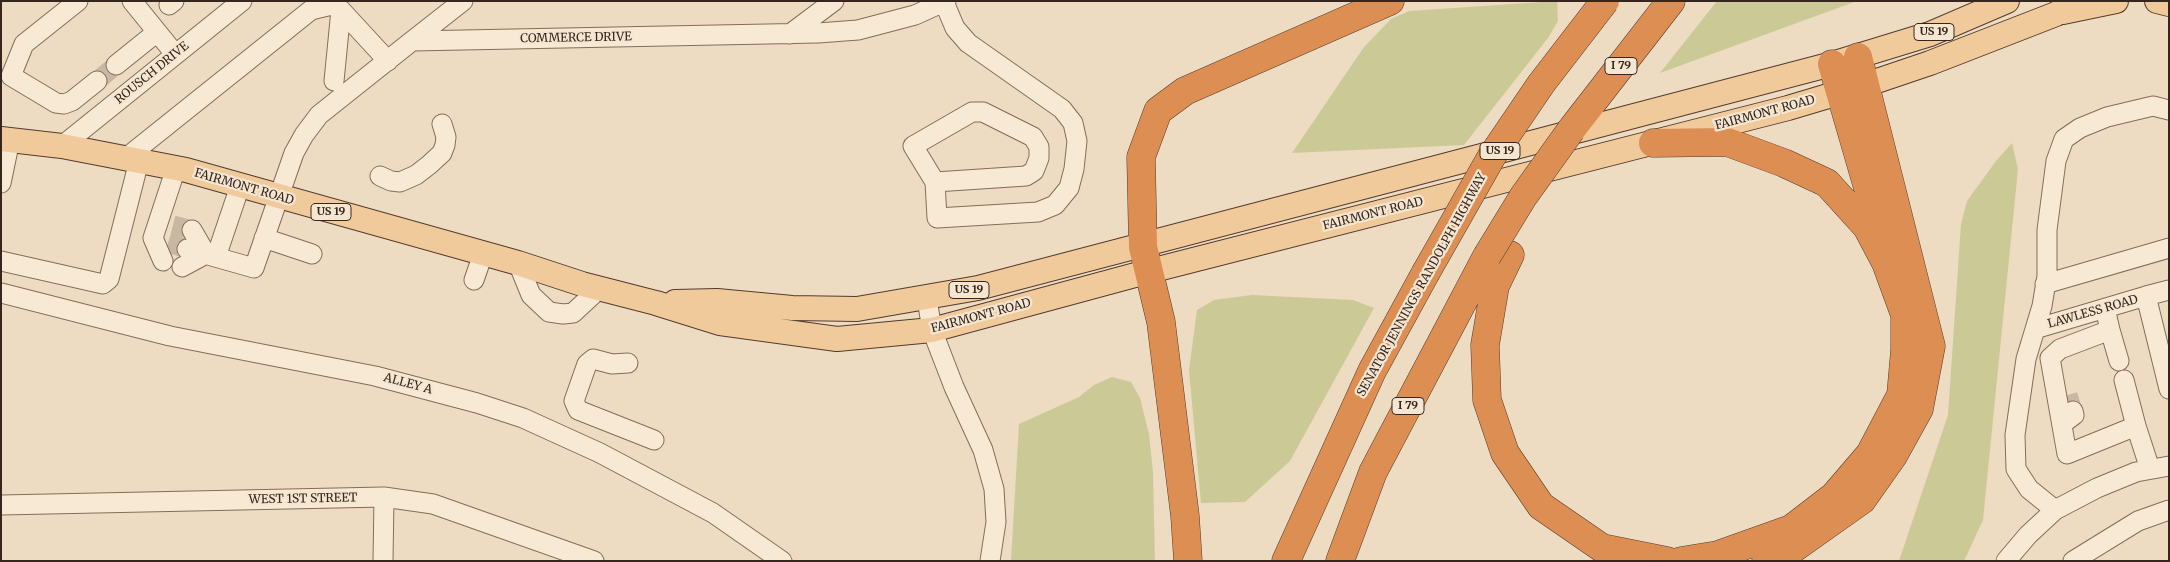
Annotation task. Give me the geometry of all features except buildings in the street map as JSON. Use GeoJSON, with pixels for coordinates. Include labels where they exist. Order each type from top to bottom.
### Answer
{"type":"FeatureCollection","features":[{"type":"Feature","properties":{"kind":"highway"},"geometry":{"type":"LineString","coordinates":[[1188,561],[1185,516],[1161,322],[1146,259],[1141,158],[1158,110],[1185,92],[1390,1]]}},
{"type":"Feature","properties":{"kind":"highway","name":"SENATOR JENNINGS RANDOLPH HIGHWAY"},"geometry":{"type":"LineString","coordinates":[[1286,561],[1372,371],[1492,156],[1541,84],[1604,1]]}},
{"type":"Feature","properties":{"kind":"highway","name":"I 79"},"geometry":{"type":"LineString","coordinates":[[1340,561],[1373,472],[1570,130],[1671,1]]}},
{"type":"Feature","properties":{"kind":"highway"},"geometry":{"type":"LineString","coordinates":[[1681,561],[1718,555],[1791,529],[1834,496],[1870,454],[1901,395],[1905,350],[1905,315],[1854,88],[1858,57]]}},
{"type":"Feature","properties":{"kind":"highway"},"geometry":{"type":"LineString","coordinates":[[1766,561],[1787,553],[1862,500],[1893,456],[1919,409],[1931,346],[1854,88],[1832,64]]}},
{"type":"Feature","properties":{"kind":"highway"},"geometry":{"type":"LineString","coordinates":[[1653,143],[1727,142],[1784,163],[1827,183],[1867,227],[1886,263],[1905,315]]}},
{"type":"Feature","properties":{"kind":"highway"},"geometry":{"type":"LineString","coordinates":[[1499,255],[1486,345],[1487,400],[1505,453],[1541,506],[1602,548],[1667,561]]}},
{"type":"Feature","properties":{"kind":"main road","name":"FAIRMONT ROAD"},"geometry":{"type":"LineString","coordinates":[[6,140],[62,146],[176,168],[518,263],[720,323],[837,338],[932,330],[1146,259],[1858,57],[1930,34],[2007,1]]}},
{"type":"Feature","properties":{"kind":"main road","name":"FAIRMONT ROAD"},"geometry":{"type":"LineString","coordinates":[[656,303],[717,301],[792,308],[857,310],[1146,259],[1653,143],[1854,88],[1930,63],[2056,14],[2076,1]]}},
{"type":"Feature","properties":{"kind":"main road"},"geometry":{"type":"LineString","coordinates":[[2056,14],[2116,1]]}},
{"type":"Feature","properties":{"kind":"main road"},"geometry":{"type":"LineString","coordinates":[[2157,1],[2169,4]]}},
{"type":"Feature","properties":{"kind":"street"},"geometry":{"type":"LineString","coordinates":[[78,1],[24,44],[11,76],[56,102],[64,104],[72,101],[97,81]]}},
{"type":"Feature","properties":{"kind":"street"},"geometry":{"type":"LineString","coordinates":[[132,1],[175,54]]}},
{"type":"Feature","properties":{"kind":"street","name":"ROUSCH DRIVE"},"geometry":{"type":"LineString","coordinates":[[62,146],[242,1]]}},
{"type":"Feature","properties":{"kind":"street"},"geometry":{"type":"LineString","coordinates":[[187,249],[254,268],[294,153],[319,115],[382,54],[412,41],[463,1]]}},
{"type":"Feature","properties":{"kind":"street"},"geometry":{"type":"LineString","coordinates":[[790,34],[834,1]]}},
{"type":"Feature","properties":{"kind":"street"},"geometry":{"type":"LineString","coordinates":[[935,182],[1026,176],[1034,170],[1039,158],[1039,147],[1033,137],[983,112],[972,112],[913,146],[935,182],[937,218],[1038,212],[1055,205],[1069,188],[1074,169],[1077,141],[1073,123],[1062,109],[968,43],[955,28],[945,2]]}},
{"type":"Feature","properties":{"kind":"street","name":"COMMERCE DRIVE"},"geometry":{"type":"LineString","coordinates":[[412,41],[790,34],[858,30],[915,15],[945,2]]}},
{"type":"Feature","properties":{"kind":"street"},"geometry":{"type":"LineString","coordinates":[[1,261],[103,284],[109,279],[125,212],[133,160],[212,90],[311,10],[332,5],[341,10],[382,54]]}},
{"type":"Feature","properties":{"kind":"street"},"geometry":{"type":"LineString","coordinates":[[334,81],[341,10]]}},
{"type":"Feature","properties":{"kind":"street"},"geometry":{"type":"LineString","coordinates":[[116,66],[157,32]]}},
{"type":"Feature","properties":{"kind":"street"},"geometry":{"type":"LineString","coordinates":[[2055,510],[2029,490],[2016,470],[2014,435],[2026,359],[2045,284],[2047,230],[2056,161],[2064,139],[2080,128],[2107,117],[2153,106],[2169,110]]}},
{"type":"Feature","properties":{"kind":"street"},"geometry":{"type":"LineString","coordinates":[[380,176],[391,181],[400,182],[416,175],[430,164],[442,153],[445,145],[446,137],[442,124]]}},
{"type":"Feature","properties":{"kind":"street"},"geometry":{"type":"LineString","coordinates":[[1,183],[6,140]]}},
{"type":"Feature","properties":{"kind":"street"},"geometry":{"type":"LineString","coordinates":[[173,225],[162,247],[176,168]]}},
{"type":"Feature","properties":{"kind":"street"},"geometry":{"type":"LineString","coordinates":[[182,267],[211,255],[240,186]]}},
{"type":"Feature","properties":{"kind":"street"},"geometry":{"type":"LineString","coordinates":[[192,230],[211,255]]}},
{"type":"Feature","properties":{"kind":"street"},"geometry":{"type":"LineString","coordinates":[[264,238],[312,254]]}},
{"type":"Feature","properties":{"kind":"street"},"geometry":{"type":"LineString","coordinates":[[2045,284],[2169,248]]}},
{"type":"Feature","properties":{"kind":"street"},"geometry":{"type":"LineString","coordinates":[[474,280],[484,254]]}},
{"type":"Feature","properties":{"kind":"street"},"geometry":{"type":"LineString","coordinates":[[518,263],[531,295],[549,312],[573,313],[600,288]]}},
{"type":"Feature","properties":{"kind":"street"},"geometry":{"type":"LineString","coordinates":[[2146,296],[2169,290]]}},
{"type":"Feature","properties":{"kind":"street","name":"ALLEY A"},"geometry":{"type":"LineString","coordinates":[[1,292],[170,336],[375,376],[477,403],[523,418],[600,453],[713,513],[782,561]]}},
{"type":"Feature","properties":{"kind":"street","name":"LAWLESS ROAD"},"geometry":{"type":"LineString","coordinates":[[2035,329],[2146,296],[2168,379]]}},
{"type":"Feature","properties":{"kind":"street"},"geometry":{"type":"LineString","coordinates":[[927,299],[932,330],[954,387],[983,450],[994,489],[996,522],[990,561]]}},
{"type":"Feature","properties":{"kind":"street"},"geometry":{"type":"LineString","coordinates":[[2105,308],[2119,361]]}},
{"type":"Feature","properties":{"kind":"street"},"geometry":{"type":"LineString","coordinates":[[2067,410],[2054,379],[2050,358],[2060,349],[2110,330]]}},
{"type":"Feature","properties":{"kind":"street"},"geometry":{"type":"LineString","coordinates":[[628,362],[612,364],[593,358],[587,364],[574,401],[578,410],[654,440]]}},
{"type":"Feature","properties":{"kind":"street"},"geometry":{"type":"LineString","coordinates":[[2054,379],[2065,383],[2067,454],[2136,426]]}},
{"type":"Feature","properties":{"kind":"street"},"geometry":{"type":"LineString","coordinates":[[2124,380],[2150,469]]}},
{"type":"Feature","properties":{"kind":"street"},"geometry":{"type":"LineString","coordinates":[[2006,561],[2028,535],[2055,510],[2097,488],[2136,472],[2169,466]]}},
{"type":"Feature","properties":{"kind":"street"},"geometry":{"type":"LineString","coordinates":[[383,561],[384,497]]}},
{"type":"Feature","properties":{"kind":"street","name":"WEST 1ST STREET"},"geometry":{"type":"LineString","coordinates":[[1,505],[384,497],[433,504],[594,561]]}},
{"type":"Feature","properties":{"kind":"street"},"geometry":{"type":"LineString","coordinates":[[2073,561],[2138,522],[2169,510]]}},
{"type":"Feature","properties":{"kind":"shaded area"},"geometry":{"type":"Polygon","coordinates":[[[1557,1],[1558,21],[1548,38],[1464,145],[1292,153],[1364,47],[1391,19],[1409,11],[1557,1]]]}},
{"type":"Feature","properties":{"kind":"shaded area"},"geometry":{"type":"Polygon","coordinates":[[[1717,1],[1857,1],[1660,73],[1717,1]]]}},
{"type":"Feature","properties":{"kind":"shaded area"},"geometry":{"type":"Polygon","coordinates":[[[2012,143],[2018,169],[1983,520],[1964,561],[1899,561],[1948,415],[1961,224],[1967,201],[1996,161],[2012,143]]]}},
{"type":"Feature","properties":{"kind":"shaded area"},"geometry":{"type":"Polygon","coordinates":[[[1252,295],[1353,300],[1374,308],[1290,461],[1245,502],[1201,503],[1189,370],[1197,310],[1214,300],[1252,295]]]}},
{"type":"Feature","properties":{"kind":"shaded area"},"geometry":{"type":"Polygon","coordinates":[[[1112,377],[1131,382],[1140,398],[1149,434],[1153,472],[1155,561],[1011,561],[1019,424],[1079,397],[1094,385],[1112,377]]]}},
{"type":"Feature","properties":{"kind":"tunnel"},"geometry":{"type":"LineString","coordinates":[[97,81],[116,65]]}},
{"type":"Feature","properties":{"kind":"tunnel"},"geometry":{"type":"LineString","coordinates":[[173,225],[192,230]]}},
{"type":"Feature","properties":{"kind":"tunnel"},"geometry":{"type":"LineString","coordinates":[[168,243],[187,249]]}},
{"type":"Feature","properties":{"kind":"tunnel"},"geometry":{"type":"LineString","coordinates":[[2068,395],[2073,411]]}}]}
